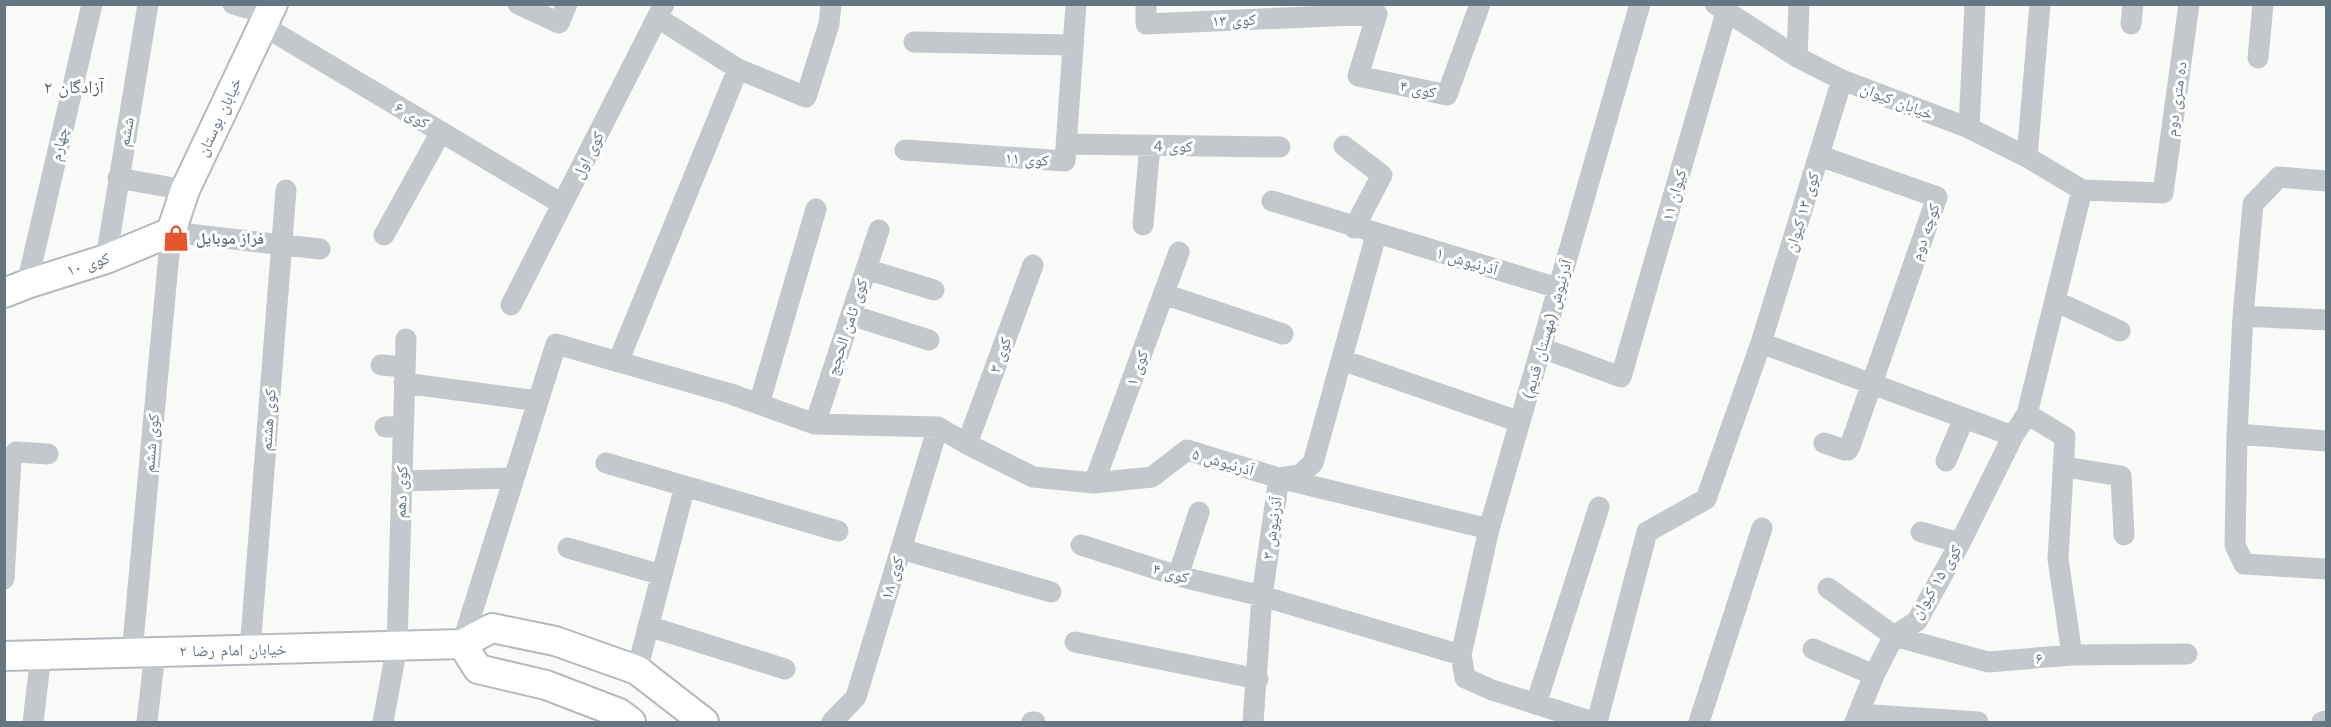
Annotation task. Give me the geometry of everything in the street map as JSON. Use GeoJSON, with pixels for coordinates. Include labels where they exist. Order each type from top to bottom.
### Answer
{"type":"FeatureCollection","features":[{"type":"Feature","properties":{"kind":"street","name":"چهارم"},"geometry":{"type":"LineString","coordinates":[[16,288],[92,4]]}},
{"type":"Feature","properties":{"kind":"street","name":"ششم"},"geometry":{"type":"LineString","coordinates":[[106,259],[148,4]]}},
{"type":"Feature","properties":{"kind":"street","name":"کوی ۶"},"geometry":{"type":"LineString","coordinates":[[233,4],[268,14],[441,132],[562,204]]}},
{"type":"Feature","properties":{"kind":"street"},"geometry":{"type":"LineString","coordinates":[[518,4],[559,23],[567,4]]}},
{"type":"Feature","properties":{"kind":"street"},"geometry":{"type":"LineString","coordinates":[[661,11],[738,69],[806,97],[829,24],[831,4]]}},
{"type":"Feature","properties":{"kind":"street","name":"کوی ۱۱"},"geometry":{"type":"LineString","coordinates":[[904,150],[1065,161],[1076,4]]}},
{"type":"Feature","properties":{"kind":"street","name":"کوی ۱۳"},"geometry":{"type":"LineString","coordinates":[[1146,4],[1146,24],[1377,15]]}},
{"type":"Feature","properties":{"kind":"street","name":"کوی ۴"},"geometry":{"type":"LineString","coordinates":[[1377,15],[1358,76],[1447,95],[1480,4]]}},
{"type":"Feature","properties":{"kind":"street","name":"آذرنیوش (مهستان قدیم)"},"geometry":{"type":"LineString","coordinates":[[1461,655],[1490,529],[1640,4]]}},
{"type":"Feature","properties":{"kind":"street"},"geometry":{"type":"LineString","coordinates":[[1797,57],[1799,4]]}},
{"type":"Feature","properties":{"kind":"street"},"geometry":{"type":"LineString","coordinates":[[1969,128],[1975,4]]}},
{"type":"Feature","properties":{"kind":"street"},"geometry":{"type":"LineString","coordinates":[[2027,157],[2040,4]]}},
{"type":"Feature","properties":{"kind":"street","name":"ده متری دوم"},"geometry":{"type":"LineString","coordinates":[[2082,190],[2163,193],[2189,4]]}},
{"type":"Feature","properties":{"kind":"street"},"geometry":{"type":"LineString","coordinates":[[2258,58],[2263,4]]}},
{"type":"Feature","properties":{"kind":"street","name":"خیابان کیوان"},"geometry":{"type":"LineString","coordinates":[[1721,9],[1797,57],[1842,80],[1969,128],[2027,157],[2082,190]]}},
{"type":"Feature","properties":{"kind":"street","name":"کیوان ۱۱"},"geometry":{"type":"LineString","coordinates":[[1542,348],[1621,377],[1721,9]]}},
{"type":"Feature","properties":{"kind":"street","name":"کوی اول"},"geometry":{"type":"LineString","coordinates":[[511,305],[661,11]]}},
{"type":"Feature","properties":{"kind":"street","name":"خیابان بوستان"},"geometry":{"type":"LineString","coordinates":[[171,232],[185,190],[268,14]]}},
{"type":"Feature","properties":{"kind":"street"},"geometry":{"type":"LineString","coordinates":[[914,42],[1073,45]]}},
{"type":"Feature","properties":{"kind":"street"},"geometry":{"type":"LineString","coordinates":[[618,362],[738,69]]}},
{"type":"Feature","properties":{"kind":"street","name":"کوی ۱۳ کیوان"},"geometry":{"type":"LineString","coordinates":[[1597,723],[1647,532],[1706,499],[1761,343],[1842,80]]}},
{"type":"Feature","properties":{"kind":"street"},"geometry":{"type":"LineString","coordinates":[[384,235],[441,132]]}},
{"type":"Feature","properties":{"kind":"street","name":"کوی 4"},"geometry":{"type":"LineString","coordinates":[[1066,144],[1280,147]]}},
{"type":"Feature","properties":{"kind":"street"},"geometry":{"type":"LineString","coordinates":[[1143,225],[1150,145]]}},
{"type":"Feature","properties":{"kind":"street"},"geometry":{"type":"LineString","coordinates":[[1344,146],[1382,176],[1354,228]]}},
{"type":"Feature","properties":{"kind":"street","name":"کوچه دوم"},"geometry":{"type":"LineString","coordinates":[[1820,156],[1937,197],[1872,385]]}},
{"type":"Feature","properties":{"kind":"street"},"geometry":{"type":"LineString","coordinates":[[2326,181],[2279,177],[2253,204],[2243,316],[2237,434],[2235,545],[2244,564],[2326,569]]}},
{"type":"Feature","properties":{"kind":"street"},"geometry":{"type":"LineString","coordinates":[[118,178],[185,190]]}},
{"type":"Feature","properties":{"kind":"street","name":"کوی هشتم"},"geometry":{"type":"LineString","coordinates":[[250,650],[286,190]]}},
{"type":"Feature","properties":{"kind":"street","name":"کوی ۱۵ کیوان"},"geometry":{"type":"LineString","coordinates":[[1856,718],[1894,636],[1917,621],[1960,543],[2013,436],[2027,414],[2082,190]]}},
{"type":"Feature","properties":{"kind":"street","name":"آذرنیوش ۱"},"geometry":{"type":"LineString","coordinates":[[1272,201],[1376,235],[1558,288]]}},
{"type":"Feature","properties":{"kind":"street"},"geometry":{"type":"LineString","coordinates":[[759,404],[816,209]]}},
{"type":"Feature","properties":{"kind":"street","name":"کوی ثامن الحجج"},"geometry":{"type":"LineString","coordinates":[[815,424],[879,230]]}},
{"type":"Feature","properties":{"kind":"street","name":"کوی ۱۰"},"geometry":{"type":"LineString","coordinates":[[16,288],[106,259],[171,232]]}},
{"type":"Feature","properties":{"kind":"street"},"geometry":{"type":"LineString","coordinates":[[171,232],[320,249]]}},
{"type":"Feature","properties":{"kind":"street","name":"کوی ششم"},"geometry":{"type":"LineString","coordinates":[[147,723],[144,653],[171,232]]}},
{"type":"Feature","properties":{"kind":"street","name":"آذرنیوش ۳"},"geometry":{"type":"LineString","coordinates":[[1253,723],[1258,679],[1262,596],[1279,478],[1300,475],[1313,463],[1376,235]]}},
{"type":"Feature","properties":{"kind":"street","name":"کوی ۱"},"geometry":{"type":"LineString","coordinates":[[1095,483],[1179,252]]}},
{"type":"Feature","properties":{"kind":"street","name":"کوی ۳"},"geometry":{"type":"LineString","coordinates":[[967,444],[1033,265]]}},
{"type":"Feature","properties":{"kind":"street"},"geometry":{"type":"LineString","coordinates":[[866,269],[934,290]]}},
{"type":"Feature","properties":{"kind":"street"},"geometry":{"type":"LineString","coordinates":[[1164,294],[1283,334]]}},
{"type":"Feature","properties":{"kind":"street"},"geometry":{"type":"LineString","coordinates":[[2055,301],[2120,331]]}},
{"type":"Feature","properties":{"kind":"street"},"geometry":{"type":"LineString","coordinates":[[851,315],[929,340]]}},
{"type":"Feature","properties":{"kind":"street"},"geometry":{"type":"LineString","coordinates":[[2243,316],[2326,320]]}},
{"type":"Feature","properties":{"kind":"street","name":"کوی دهم"},"geometry":{"type":"LineString","coordinates":[[383,723],[397,646],[402,481],[394,427],[405,375],[406,339]]}},
{"type":"Feature","properties":{"kind":"street"},"geometry":{"type":"LineString","coordinates":[[1761,343],[2013,436]]}},
{"type":"Feature","properties":{"kind":"street"},"geometry":{"type":"LineString","coordinates":[[622,719],[546,685],[478,669],[462,644],[556,344],[759,404],[815,424],[938,427]]}},
{"type":"Feature","properties":{"kind":"street"},"geometry":{"type":"LineString","coordinates":[[1342,360],[1520,422]]}},
{"type":"Feature","properties":{"kind":"street"},"geometry":{"type":"LineString","coordinates":[[381,365],[405,375],[538,401]]}},
{"type":"Feature","properties":{"kind":"street"},"geometry":{"type":"LineString","coordinates":[[1824,444],[1848,450],[1872,385]]}},
{"type":"Feature","properties":{"kind":"street"},"geometry":{"type":"LineString","coordinates":[[2027,414],[2065,437],[2058,559],[2073,656]]}},
{"type":"Feature","properties":{"kind":"street"},"geometry":{"type":"LineString","coordinates":[[1946,461],[1964,418]]}},
{"type":"Feature","properties":{"kind":"street","name":"آذرنیوش ۵"},"geometry":{"type":"LineString","coordinates":[[938,427],[1033,477],[1095,483],[1152,477],[1187,450],[1279,478],[1490,529]]}},
{"type":"Feature","properties":{"kind":"street","name":"کوی ۱۸"},"geometry":{"type":"LineString","coordinates":[[832,723],[856,697],[938,427]]}},
{"type":"Feature","properties":{"kind":"street"},"geometry":{"type":"LineString","coordinates":[[2237,434],[2326,441]]}},
{"type":"Feature","properties":{"kind":"street"},"geometry":{"type":"LineString","coordinates":[[4,579],[11,459],[16,452],[48,454]]}},
{"type":"Feature","properties":{"kind":"street"},"geometry":{"type":"LineString","coordinates":[[606,463],[838,531]]}},
{"type":"Feature","properties":{"kind":"street"},"geometry":{"type":"LineString","coordinates":[[2065,467],[2121,467],[2124,535]]}},
{"type":"Feature","properties":{"kind":"street"},"geometry":{"type":"LineString","coordinates":[[402,481],[514,478]]}},
{"type":"Feature","properties":{"kind":"street"},"geometry":{"type":"LineString","coordinates":[[637,670],[685,486]]}},
{"type":"Feature","properties":{"kind":"street"},"geometry":{"type":"LineString","coordinates":[[1536,704],[1599,507]]}},
{"type":"Feature","properties":{"kind":"street"},"geometry":{"type":"LineString","coordinates":[[1178,576],[1199,512]]}},
{"type":"Feature","properties":{"kind":"street"},"geometry":{"type":"LineString","coordinates":[[1699,723],[1762,528]]}},
{"type":"Feature","properties":{"kind":"street"},"geometry":{"type":"LineString","coordinates":[[1921,532],[1960,543]]}},
{"type":"Feature","properties":{"kind":"street","name":"کوی ۴"},"geometry":{"type":"LineString","coordinates":[[1082,545],[1178,576],[1262,596]]}},
{"type":"Feature","properties":{"kind":"street"},"geometry":{"type":"LineString","coordinates":[[568,548],[662,575]]}},
{"type":"Feature","properties":{"kind":"street"},"geometry":{"type":"LineString","coordinates":[[901,549],[1051,592]]}},
{"type":"Feature","properties":{"kind":"street"},"geometry":{"type":"LineString","coordinates":[[1828,588],[1894,636]]}},
{"type":"Feature","properties":{"kind":"street"},"geometry":{"type":"LineString","coordinates":[[1262,596],[1461,655],[1465,678],[1492,690],[1536,704],[1568,719],[1593,723]]}},
{"type":"Feature","properties":{"kind":"street"},"geometry":{"type":"LineString","coordinates":[[648,626],[785,669]]}},
{"type":"Feature","properties":{"kind":"street","name":"خیابان امام رضا ۲"},"geometry":{"type":"LineString","coordinates":[[4,656],[462,644],[492,628],[555,642],[637,670],[704,723]]}},
{"type":"Feature","properties":{"kind":"street","name":"۶"},"geometry":{"type":"LineString","coordinates":[[1894,636],[1988,662],[2073,656],[2187,654]]}},
{"type":"Feature","properties":{"kind":"street"},"geometry":{"type":"LineString","coordinates":[[1075,642],[1258,679]]}},
{"type":"Feature","properties":{"kind":"street"},"geometry":{"type":"LineString","coordinates":[[1814,649],[1874,675]]}},
{"type":"Feature","properties":{"kind":"street"},"geometry":{"type":"LineString","coordinates":[[33,723],[41,655]]}},
{"type":"Feature","properties":{"kind":"street"},"geometry":{"type":"LineString","coordinates":[[1856,718],[1978,723]]}},
{"type":"Feature","properties":{"kind":"street"},"geometry":{"type":"LineString","coordinates":[[2322,723],[2326,721]]}},
{"type":"Feature","properties":{"kind":"place","name":"فراز موبایل"},"geometry":{"type":"Point","coordinates":[176,238]}},
{"type":"Feature","properties":{"kind":"district","name":"آزادگان ۲"},"geometry":{"type":"Point","coordinates":[74,86]}}]}
